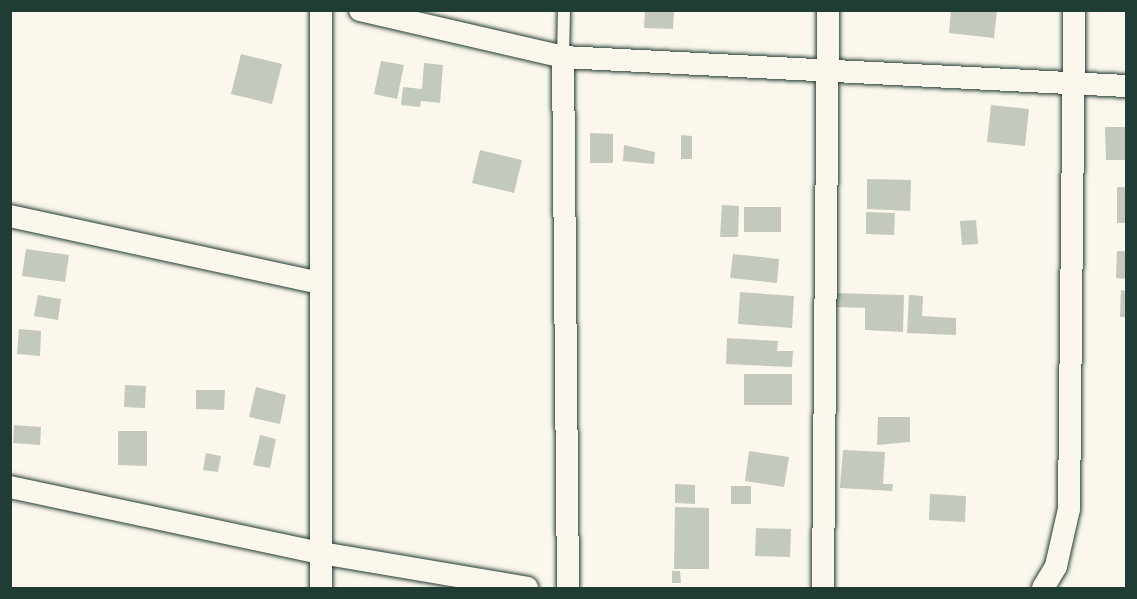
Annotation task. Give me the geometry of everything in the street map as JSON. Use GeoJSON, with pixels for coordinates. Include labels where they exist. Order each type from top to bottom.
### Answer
{"type":"FeatureCollection","features":[{"type":"Feature","properties":{"kind":"street"},"geometry":{"type":"LineString","coordinates":[[321,10],[321,588]]}},
{"type":"Feature","properties":{"kind":"street"},"geometry":{"type":"LineString","coordinates":[[360,10],[563,57],[1126,86]]}},
{"type":"Feature","properties":{"kind":"street"},"geometry":{"type":"LineString","coordinates":[[823,588],[828,10]]}},
{"type":"Feature","properties":{"kind":"street"},"geometry":{"type":"LineString","coordinates":[[1043,588],[1056,566],[1069,509],[1076,84],[1074,10]]}},
{"type":"Feature","properties":{"kind":"street"},"geometry":{"type":"LineString","coordinates":[[563,57],[568,588]]}},
{"type":"Feature","properties":{"kind":"street"},"geometry":{"type":"LineString","coordinates":[[10,216],[321,283]]}},
{"type":"Feature","properties":{"kind":"street"},"geometry":{"type":"LineString","coordinates":[[10,487],[321,553],[527,588]]}},
{"type":"Feature","properties":{"kind":"lane"},"geometry":{"type":"LineString","coordinates":[[563,57],[564,10]]}},
{"type":"Feature","properties":{"kind":"building"},"geometry":{"type":"Polygon","coordinates":[[[645,10],[674,10],[673,29],[644,28],[645,10]]]}},
{"type":"Feature","properties":{"kind":"building"},"geometry":{"type":"Polygon","coordinates":[[[951,10],[997,10],[994,38],[949,33],[951,10]]]}},
{"type":"Feature","properties":{"kind":"building"},"geometry":{"type":"Polygon","coordinates":[[[241,54],[282,64],[272,104],[231,94],[241,54]]]}},
{"type":"Feature","properties":{"kind":"building"},"geometry":{"type":"Polygon","coordinates":[[[381,61],[404,65],[397,99],[374,94],[381,61]]]}},
{"type":"Feature","properties":{"kind":"building"},"geometry":{"type":"Polygon","coordinates":[[[424,63],[443,65],[440,103],[421,101],[420,107],[401,105],[403,87],[422,89],[424,63]]]}},
{"type":"Feature","properties":{"kind":"building"},"geometry":{"type":"Polygon","coordinates":[[[991,105],[1029,109],[1025,146],[987,142],[991,105]]]}},
{"type":"Feature","properties":{"kind":"building"},"geometry":{"type":"Polygon","coordinates":[[[1105,127],[1126,127],[1126,160],[1106,160],[1105,127]]]}},
{"type":"Feature","properties":{"kind":"building"},"geometry":{"type":"Polygon","coordinates":[[[590,133],[613,134],[613,163],[590,163],[590,133]]]}},
{"type":"Feature","properties":{"kind":"building"},"geometry":{"type":"Polygon","coordinates":[[[681,135],[692,136],[692,159],[681,159],[681,135]]]}},
{"type":"Feature","properties":{"kind":"building"},"geometry":{"type":"Polygon","coordinates":[[[624,145],[655,152],[654,164],[623,161],[624,145]]]}},
{"type":"Feature","properties":{"kind":"building"},"geometry":{"type":"Polygon","coordinates":[[[480,150],[522,160],[514,193],[472,183],[480,150]]]}},
{"type":"Feature","properties":{"kind":"building"},"geometry":{"type":"Polygon","coordinates":[[[867,179],[911,180],[910,211],[867,209],[867,179]]]}},
{"type":"Feature","properties":{"kind":"building"},"geometry":{"type":"Polygon","coordinates":[[[1117,187],[1126,187],[1126,223],[1117,223],[1117,187]]]}},
{"type":"Feature","properties":{"kind":"building"},"geometry":{"type":"Polygon","coordinates":[[[722,205],[739,206],[738,237],[720,237],[722,205]]]}},
{"type":"Feature","properties":{"kind":"building"},"geometry":{"type":"Polygon","coordinates":[[[744,207],[781,207],[781,232],[744,232],[744,207]]]}},
{"type":"Feature","properties":{"kind":"building"},"geometry":{"type":"Polygon","coordinates":[[[866,212],[895,213],[894,235],[866,234],[866,212]]]}},
{"type":"Feature","properties":{"kind":"building"},"geometry":{"type":"Polygon","coordinates":[[[976,220],[978,244],[962,245],[960,221],[976,220]]]}},
{"type":"Feature","properties":{"kind":"building"},"geometry":{"type":"Polygon","coordinates":[[[26,249],[69,255],[65,282],[22,276],[26,249]]]}},
{"type":"Feature","properties":{"kind":"building"},"geometry":{"type":"Polygon","coordinates":[[[1117,251],[1126,251],[1126,279],[1116,278],[1117,251]]]}},
{"type":"Feature","properties":{"kind":"building"},"geometry":{"type":"Polygon","coordinates":[[[733,254],[779,259],[777,283],[730,278],[733,254]]]}},
{"type":"Feature","properties":{"kind":"building"},"geometry":{"type":"Polygon","coordinates":[[[1121,290],[1126,291],[1126,317],[1120,317],[1121,290]]]}},
{"type":"Feature","properties":{"kind":"building"},"geometry":{"type":"Polygon","coordinates":[[[740,292],[794,296],[792,328],[738,324],[740,292]]]}},
{"type":"Feature","properties":{"kind":"building"},"geometry":{"type":"Polygon","coordinates":[[[836,293],[904,295],[903,332],[865,330],[865,308],[836,307],[836,293]]]}},
{"type":"Feature","properties":{"kind":"building"},"geometry":{"type":"Polygon","coordinates":[[[38,295],[61,299],[58,320],[34,316],[38,295]]]}},
{"type":"Feature","properties":{"kind":"building"},"geometry":{"type":"Polygon","coordinates":[[[909,295],[923,296],[922,316],[956,318],[956,335],[907,333],[909,295]]]}},
{"type":"Feature","properties":{"kind":"building"},"geometry":{"type":"Polygon","coordinates":[[[19,329],[41,331],[40,356],[17,354],[19,329]]]}},
{"type":"Feature","properties":{"kind":"building"},"geometry":{"type":"Polygon","coordinates":[[[727,338],[778,341],[777,351],[793,351],[792,367],[726,364],[727,338]]]}},
{"type":"Feature","properties":{"kind":"building"},"geometry":{"type":"Polygon","coordinates":[[[744,374],[792,374],[792,405],[744,405],[744,374]]]}},
{"type":"Feature","properties":{"kind":"building"},"geometry":{"type":"Polygon","coordinates":[[[125,385],[146,386],[145,408],[124,407],[125,385]]]}},
{"type":"Feature","properties":{"kind":"building"},"geometry":{"type":"Polygon","coordinates":[[[256,387],[286,395],[280,424],[249,417],[256,387]]]}},
{"type":"Feature","properties":{"kind":"building"},"geometry":{"type":"Polygon","coordinates":[[[196,390],[225,390],[224,410],[196,409],[196,390]]]}},
{"type":"Feature","properties":{"kind":"building"},"geometry":{"type":"Polygon","coordinates":[[[878,417],[910,417],[910,442],[877,445],[878,417]]]}},
{"type":"Feature","properties":{"kind":"building"},"geometry":{"type":"Polygon","coordinates":[[[14,425],[41,427],[40,445],[13,443],[14,425]]]}},
{"type":"Feature","properties":{"kind":"building"},"geometry":{"type":"Polygon","coordinates":[[[118,431],[147,431],[147,466],[118,465],[118,431]]]}},
{"type":"Feature","properties":{"kind":"building"},"geometry":{"type":"Polygon","coordinates":[[[260,435],[276,439],[270,468],[253,465],[260,435]]]}},
{"type":"Feature","properties":{"kind":"building"},"geometry":{"type":"Polygon","coordinates":[[[843,450],[885,452],[883,484],[893,484],[892,491],[840,488],[843,450]]]}},
{"type":"Feature","properties":{"kind":"building"},"geometry":{"type":"Polygon","coordinates":[[[749,451],[789,457],[784,487],[745,481],[749,451]]]}},
{"type":"Feature","properties":{"kind":"building"},"geometry":{"type":"Polygon","coordinates":[[[206,453],[221,456],[218,472],[203,470],[206,453]]]}},
{"type":"Feature","properties":{"kind":"building"},"geometry":{"type":"Polygon","coordinates":[[[675,484],[695,485],[695,504],[675,503],[675,484]]]}},
{"type":"Feature","properties":{"kind":"building"},"geometry":{"type":"Polygon","coordinates":[[[731,486],[751,486],[751,504],[731,504],[731,486]]]}},
{"type":"Feature","properties":{"kind":"building"},"geometry":{"type":"Polygon","coordinates":[[[930,494],[966,496],[965,522],[929,520],[930,494]]]}},
{"type":"Feature","properties":{"kind":"building"},"geometry":{"type":"Polygon","coordinates":[[[675,507],[709,508],[709,569],[674,569],[675,507]]]}},
{"type":"Feature","properties":{"kind":"building"},"geometry":{"type":"Polygon","coordinates":[[[756,528],[791,529],[790,557],[755,556],[756,528]]]}},
{"type":"Feature","properties":{"kind":"building"},"geometry":{"type":"Polygon","coordinates":[[[672,571],[680,571],[681,583],[672,583],[672,571]]]}}]}
